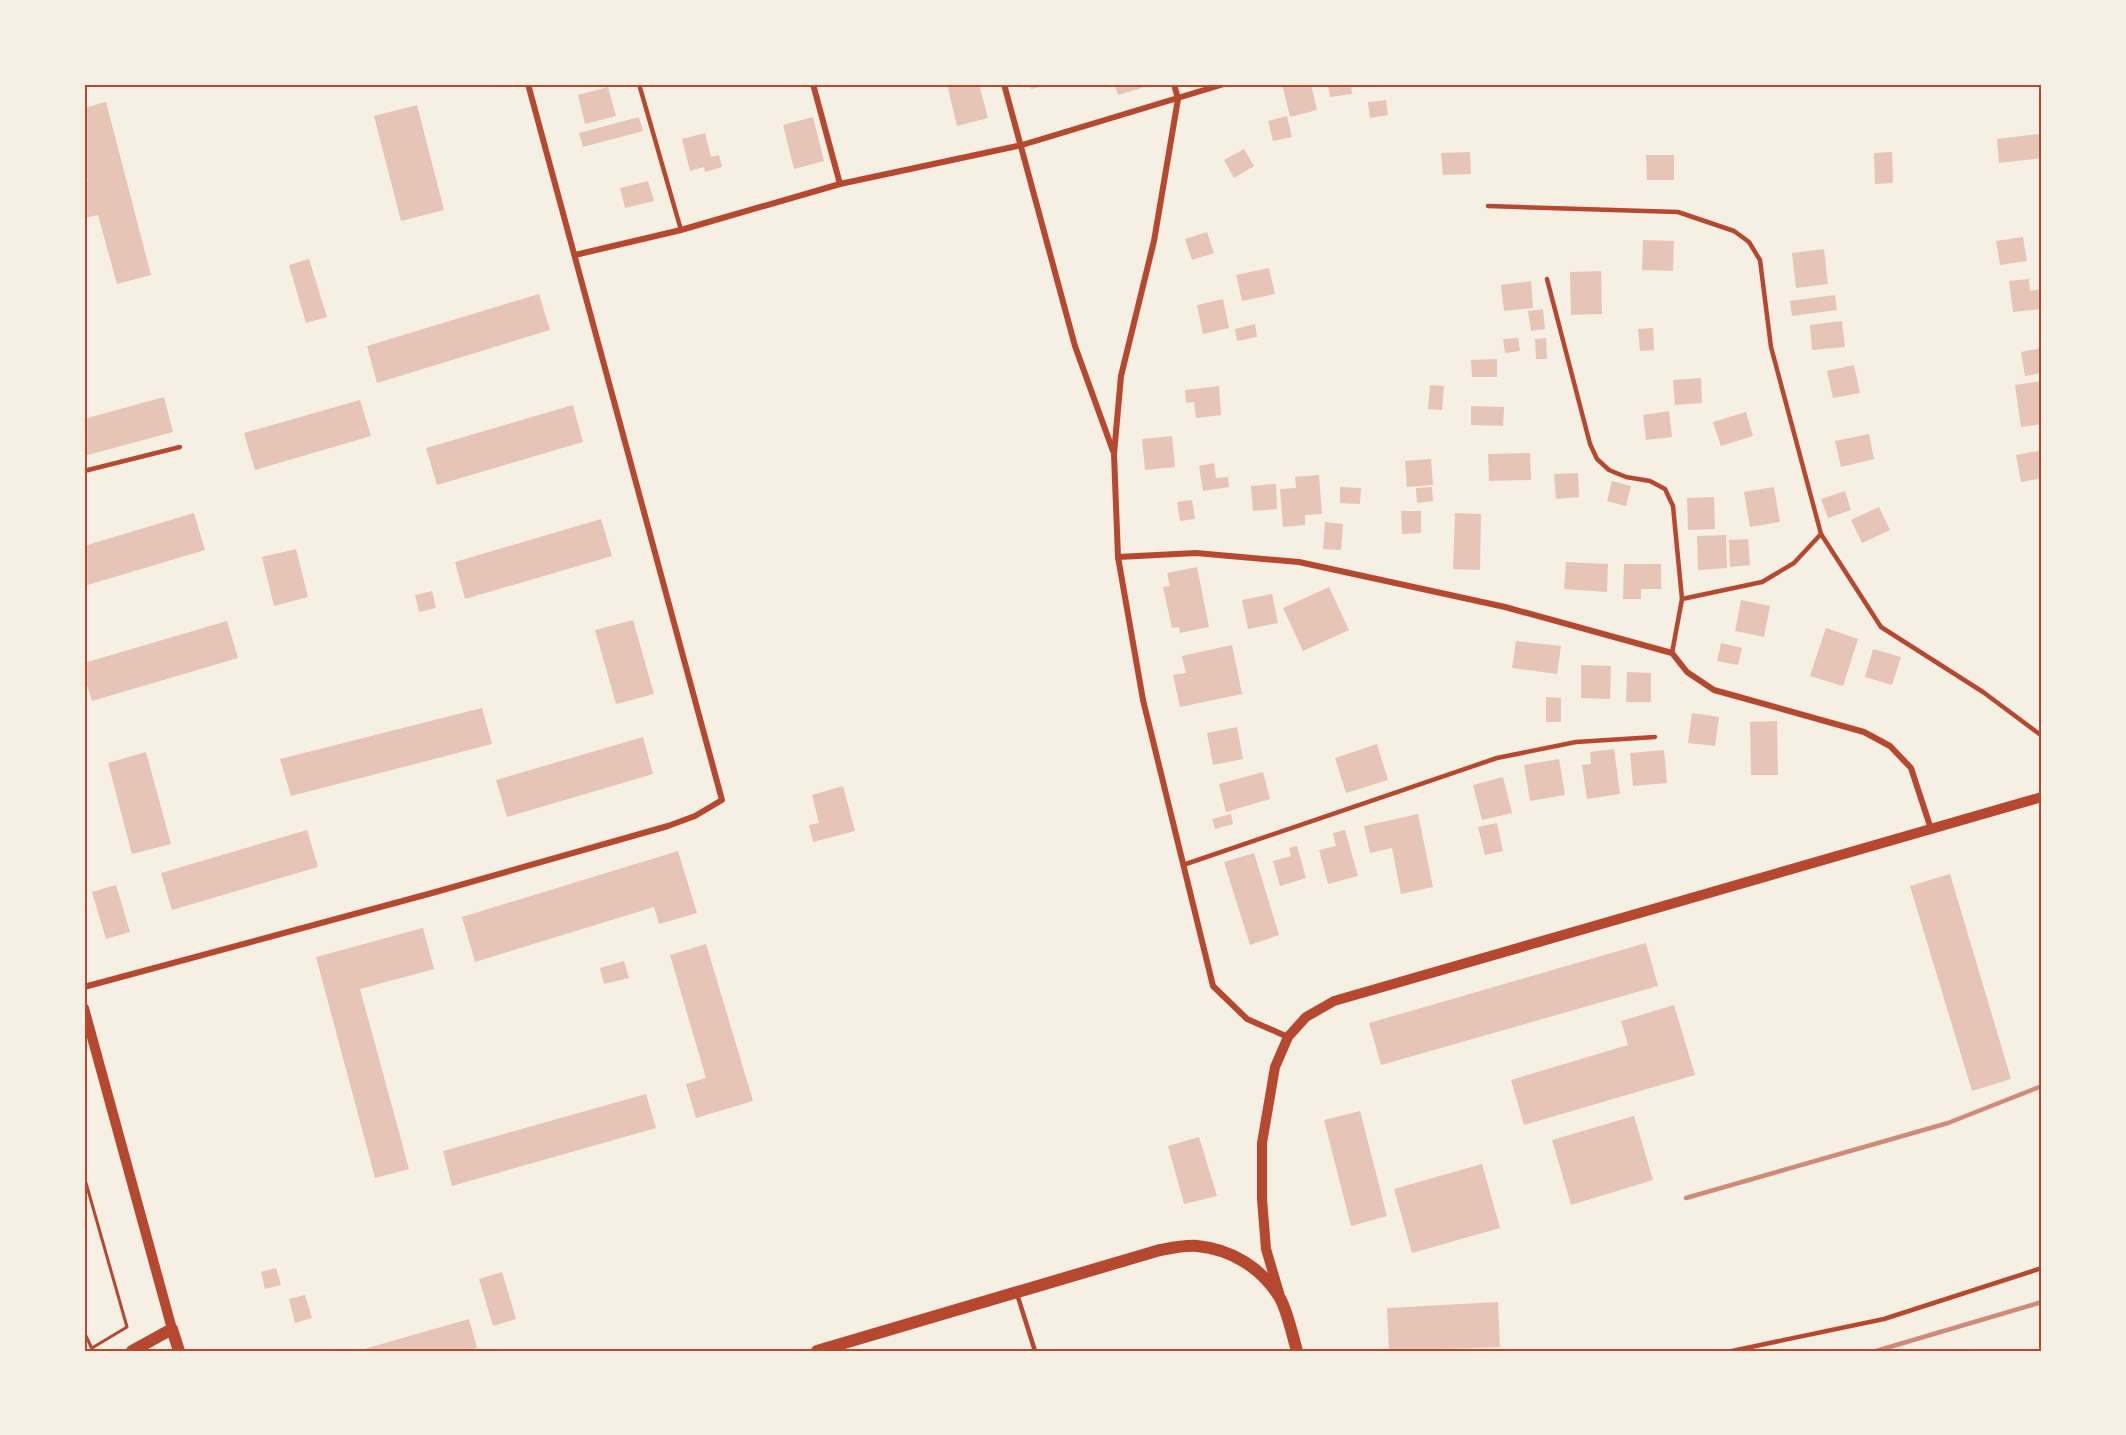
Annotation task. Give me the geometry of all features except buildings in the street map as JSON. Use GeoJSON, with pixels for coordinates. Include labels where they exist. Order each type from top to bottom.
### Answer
{"type":"FeatureCollection","features":[{"type":"Feature","properties":{"kind":"main road"},"geometry":{"type":"LineString","coordinates":[[817,1351],[1160,1250],[1195,1245],[1225,1252],[1246,1262],[1263,1276],[1280,1299],[1297,1351]]}},
{"type":"Feature","properties":{"kind":"main road"},"geometry":{"type":"LineString","coordinates":[[132,1351],[172,1329],[179,1351]]}},
{"type":"Feature","properties":{"kind":"street"},"geometry":{"type":"LineString","coordinates":[[84,987],[432,893],[668,826],[695,816],[722,800],[528,84]]}},
{"type":"Feature","properties":{"kind":"street"},"geometry":{"type":"LineString","coordinates":[[813,84],[840,184]]}},
{"type":"Feature","properties":{"kind":"street"},"geometry":{"type":"LineString","coordinates":[[1004,84],[1075,346],[1114,454]]}},
{"type":"Feature","properties":{"kind":"street"},"geometry":{"type":"LineString","coordinates":[[1174,84],[1178,99],[1154,241],[1120,376],[1114,454],[1118,557],[1143,700],[1213,986],[1247,1019],[1288,1037]]}},
{"type":"Feature","properties":{"kind":"street"},"geometry":{"type":"LineString","coordinates":[[575,255],[681,230],[840,184],[1022,145],[1224,84]]}},
{"type":"Feature","properties":{"kind":"street"},"geometry":{"type":"LineString","coordinates":[[1118,557],[1196,553],[1299,562],[1504,607],[1672,653],[1687,672],[1714,690],[1864,732],[1890,746],[1911,768],[1931,829]]}},
{"type":"Feature","properties":{"kind":"street"},"geometry":{"type":"LineString","coordinates":[[1280,1299],[1266,1249],[1262,1199],[1262,1143],[1275,1067],[1288,1037],[1306,1017],[1334,1001],[2042,797]]}},
{"type":"Feature","properties":{"kind":"street"},"geometry":{"type":"LineString","coordinates":[[84,1008],[172,1329]]}},
{"type":"Feature","properties":{"kind":"lane"},"geometry":{"type":"LineString","coordinates":[[639,84],[681,230]]}},
{"type":"Feature","properties":{"kind":"lane"},"geometry":{"type":"LineString","coordinates":[[1488,206],[1678,212],[1734,231],[1749,242],[1760,260],[1772,347],[1821,534],[1881,627],[1983,692],[2042,736]]}},
{"type":"Feature","properties":{"kind":"lane"},"geometry":{"type":"LineString","coordinates":[[1548,279],[1590,444],[1597,459],[1609,470],[1626,477],[1650,481],[1665,489],[1673,506],[1682,599],[1672,653]]}},
{"type":"Feature","properties":{"kind":"lane"},"geometry":{"type":"LineString","coordinates":[[84,471],[180,447]]}},
{"type":"Feature","properties":{"kind":"lane"},"geometry":{"type":"LineString","coordinates":[[1682,599],[1762,582],[1794,563],[1821,534]]}},
{"type":"Feature","properties":{"kind":"lane"},"geometry":{"type":"LineString","coordinates":[[1183,866],[1497,758],[1576,742],[1655,737]]}},
{"type":"Feature","properties":{"kind":"lane"},"geometry":{"type":"LineString","coordinates":[[1732,1351],[1884,1319],[2042,1269]]}},
{"type":"Feature","properties":{"kind":"lane"},"geometry":{"type":"LineString","coordinates":[[1016,1292],[1035,1351]]}},
{"type":"Feature","properties":{"kind":"path"},"geometry":{"type":"LineString","coordinates":[[84,1176],[127,1327],[92,1350],[86,1336],[84,1337]]}},
{"type":"Feature","properties":{"kind":"railway"},"geometry":{"type":"LineString","coordinates":[[1686,1198],[1948,1123],[2042,1086]]}},
{"type":"Feature","properties":{"kind":"railway"},"geometry":{"type":"LineString","coordinates":[[1876,1351],[2042,1302]]}}]}
